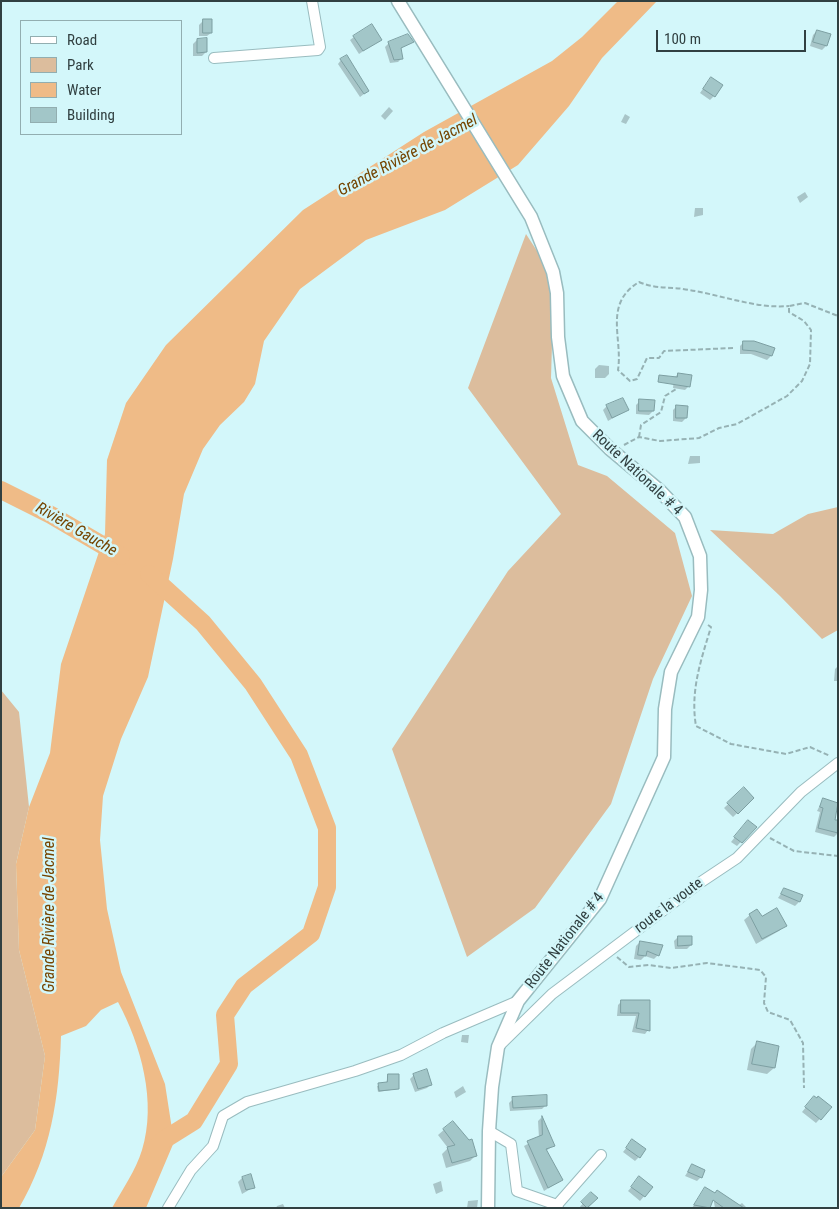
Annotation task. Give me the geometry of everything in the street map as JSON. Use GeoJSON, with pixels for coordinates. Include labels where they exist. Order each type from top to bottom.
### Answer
{"type":"FeatureCollection","features":[{"type":"Feature","properties":{"kind":"main road","name":"Route Nationale # 4"},"geometry":{"type":"LineString","coordinates":[[398,1],[531,216],[553,272],[557,293],[558,337],[563,376],[582,421],[610,449],[659,490],[685,517],[700,556],[701,590],[698,617],[671,672],[665,709],[664,756],[600,899],[518,1001],[498,1047],[492,1087],[489,1131],[488,1208]]}},
{"type":"Feature","properties":{"kind":"street"},"geometry":{"type":"LineString","coordinates":[[214,58],[318,50],[320,47],[312,1]]}},
{"type":"Feature","properties":{"kind":"street","name":"route la voute"},"geometry":{"type":"LineString","coordinates":[[498,1047],[552,994],[701,882],[738,858],[801,792],[837,763]]}},
{"type":"Feature","properties":{"kind":"street"},"geometry":{"type":"LineString","coordinates":[[168,1208],[191,1170],[213,1146],[224,1116],[247,1102],[355,1072],[401,1055],[443,1033],[518,1001]]}},
{"type":"Feature","properties":{"kind":"street"},"geometry":{"type":"LineString","coordinates":[[489,1131],[511,1144],[517,1191],[558,1206],[601,1155]]}},
{"type":"Feature","properties":{"kind":"path"},"geometry":{"type":"LineString","coordinates":[[733,348],[664,351],[659,358],[647,358],[637,379],[630,381],[618,370],[620,357],[616,325],[618,310],[628,289],[639,282],[653,288],[687,289],[773,308],[805,303],[838,316]]}},
{"type":"Feature","properties":{"kind":"path"},"geometry":{"type":"LineString","coordinates":[[638,437],[660,441],[699,438],[718,428],[736,424],[788,396],[802,381],[810,364],[812,330],[804,321],[789,312],[789,306]]}},
{"type":"Feature","properties":{"kind":"path"},"geometry":{"type":"LineString","coordinates":[[610,449],[631,443],[638,437],[641,425],[661,412],[665,396],[676,389]]}},
{"type":"Feature","properties":{"kind":"path"},"geometry":{"type":"LineString","coordinates":[[698,617],[711,627],[697,672],[693,708],[696,726],[731,744],[786,754],[810,747],[828,754],[837,763]]}},
{"type":"Feature","properties":{"kind":"path"},"geometry":{"type":"LineString","coordinates":[[761,833],[794,851],[838,856]]}},
{"type":"Feature","properties":{"kind":"path"},"geometry":{"type":"LineString","coordinates":[[610,950],[629,967],[649,965],[671,968],[707,964],[760,970],[766,977],[764,1003],[768,1012],[790,1020],[803,1043],[804,1088]]}},
{"type":"Feature","properties":{"kind":"path"},"geometry":{"type":"LineString","coordinates":[[685,1208],[697,1208]]}},
{"type":"Feature","properties":{"kind":"green space"},"geometry":{"type":"Polygon","coordinates":[[[526,234],[554,277],[551,378],[578,465],[607,476],[675,533],[692,596],[653,679],[611,804],[535,908],[467,957],[392,749],[508,571],[561,514],[468,388],[526,234]]]}},
{"type":"Feature","properties":{"kind":"green space"},"geometry":{"type":"Polygon","coordinates":[[[838,507],[838,630],[822,639],[780,596],[710,530],[773,534],[808,514],[838,507]]]}},
{"type":"Feature","properties":{"kind":"green space"},"geometry":{"type":"Polygon","coordinates":[[[1,690],[19,712],[29,807],[16,864],[19,950],[45,1056],[35,1130],[1,1177],[1,690]]]}},
{"type":"Feature","properties":{"kind":"water"},"geometry":{"type":"Polygon","coordinates":[[[618,1],[657,1],[602,58],[569,106],[518,165],[445,210],[366,240],[300,289],[264,341],[255,384],[244,402],[220,425],[203,449],[184,494],[173,559],[148,677],[121,739],[103,796],[100,840],[107,909],[121,972],[165,1084],[174,1142],[146,1208],[112,1208],[133,1172],[142,1150],[148,1113],[147,1093],[140,1055],[118,1002],[101,1010],[86,1026],[61,1036],[55,1104],[46,1146],[39,1167],[19,1208],[1,1208],[1,1177],[35,1130],[45,1056],[19,950],[16,864],[29,807],[50,753],[61,664],[105,534],[107,460],[126,403],[166,345],[303,210],[424,132],[552,61],[582,37],[618,1]]]}},
{"type":"Feature","properties":{"kind":"building"},"geometry":{"type":"Polygon","coordinates":[[[203,19],[212,19],[212,33],[203,33],[203,19]]]}},
{"type":"Feature","properties":{"kind":"building"},"geometry":{"type":"Polygon","coordinates":[[[372,24],[382,40],[363,51],[353,36],[372,24]]]}},
{"type":"Feature","properties":{"kind":"building"},"geometry":{"type":"Polygon","coordinates":[[[817,30],[831,34],[827,46],[813,42],[817,30]]]}},
{"type":"Feature","properties":{"kind":"building"},"geometry":{"type":"Polygon","coordinates":[[[408,34],[414,42],[401,48],[403,59],[394,60],[388,42],[408,34]]]}},
{"type":"Feature","properties":{"kind":"building"},"geometry":{"type":"Polygon","coordinates":[[[207,38],[207,52],[197,53],[197,39],[207,38]]]}},
{"type":"Feature","properties":{"kind":"building"},"geometry":{"type":"Polygon","coordinates":[[[347,55],[369,91],[364,94],[340,59],[347,55]]]}},
{"type":"Feature","properties":{"kind":"building"},"geometry":{"type":"Polygon","coordinates":[[[711,77],[723,85],[715,97],[703,89],[711,77]]]}},
{"type":"Feature","properties":{"kind":"building"},"geometry":{"type":"Polygon","coordinates":[[[743,341],[754,341],[775,348],[772,356],[743,350],[743,341]]]}},
{"type":"Feature","properties":{"kind":"building"},"geometry":{"type":"Polygon","coordinates":[[[678,373],[692,375],[690,387],[658,382],[659,375],[677,377],[678,373]]]}},
{"type":"Feature","properties":{"kind":"building"},"geometry":{"type":"Polygon","coordinates":[[[623,398],[629,410],[612,418],[606,405],[623,398]]]}},
{"type":"Feature","properties":{"kind":"building"},"geometry":{"type":"Polygon","coordinates":[[[639,399],[655,400],[654,411],[639,411],[639,399]]]}},
{"type":"Feature","properties":{"kind":"building"},"geometry":{"type":"Polygon","coordinates":[[[676,405],[688,406],[687,418],[676,418],[676,405]]]}},
{"type":"Feature","properties":{"kind":"building"},"geometry":{"type":"Polygon","coordinates":[[[744,787],[754,798],[738,814],[727,803],[744,787]]]}},
{"type":"Feature","properties":{"kind":"building"},"geometry":{"type":"Polygon","coordinates":[[[823,798],[838,803],[835,820],[838,820],[838,833],[818,828],[823,808],[820,807],[823,798]]]}},
{"type":"Feature","properties":{"kind":"building"},"geometry":{"type":"Polygon","coordinates":[[[748,820],[757,827],[742,843],[734,837],[748,820]]]}},
{"type":"Feature","properties":{"kind":"building"},"geometry":{"type":"Polygon","coordinates":[[[784,888],[803,895],[800,902],[781,894],[784,888]]]}},
{"type":"Feature","properties":{"kind":"building"},"geometry":{"type":"Polygon","coordinates":[[[777,908],[787,926],[762,939],[749,914],[757,909],[762,916],[777,908]]]}},
{"type":"Feature","properties":{"kind":"building"},"geometry":{"type":"Polygon","coordinates":[[[678,936],[692,936],[692,945],[678,946],[678,936]]]}},
{"type":"Feature","properties":{"kind":"building"},"geometry":{"type":"Polygon","coordinates":[[[640,941],[663,945],[659,956],[647,951],[646,956],[638,955],[640,941]]]}},
{"type":"Feature","properties":{"kind":"building"},"geometry":{"type":"Polygon","coordinates":[[[621,1000],[650,1000],[650,1031],[636,1028],[639,1013],[621,1013],[621,1000]]]}},
{"type":"Feature","properties":{"kind":"building"},"geometry":{"type":"Polygon","coordinates":[[[757,1041],[779,1046],[775,1068],[752,1064],[757,1041]]]}},
{"type":"Feature","properties":{"kind":"building"},"geometry":{"type":"Polygon","coordinates":[[[427,1069],[432,1085],[418,1089],[413,1074],[427,1069]]]}},
{"type":"Feature","properties":{"kind":"building"},"geometry":{"type":"Polygon","coordinates":[[[388,1074],[399,1074],[399,1089],[379,1091],[378,1083],[387,1082],[388,1074]]]}},
{"type":"Feature","properties":{"kind":"building"},"geometry":{"type":"Polygon","coordinates":[[[547,1095],[547,1106],[513,1108],[512,1097],[547,1095]]]}},
{"type":"Feature","properties":{"kind":"building"},"geometry":{"type":"Polygon","coordinates":[[[814,1096],[817,1098],[818,1096],[832,1107],[821,1120],[805,1107],[814,1096]]]}},
{"type":"Feature","properties":{"kind":"building"},"geometry":{"type":"Polygon","coordinates":[[[542,1116],[555,1146],[546,1149],[563,1180],[548,1188],[527,1141],[542,1135],[542,1116]]]}},
{"type":"Feature","properties":{"kind":"building"},"geometry":{"type":"Polygon","coordinates":[[[453,1121],[469,1140],[472,1139],[477,1156],[452,1163],[447,1147],[455,1145],[443,1129],[453,1121]]]}},
{"type":"Feature","properties":{"kind":"building"},"geometry":{"type":"Polygon","coordinates":[[[632,1139],[646,1149],[640,1158],[626,1148],[632,1139]]]}},
{"type":"Feature","properties":{"kind":"building"},"geometry":{"type":"Polygon","coordinates":[[[692,1164],[705,1170],[702,1178],[688,1172],[692,1164]]]}},
{"type":"Feature","properties":{"kind":"building"},"geometry":{"type":"Polygon","coordinates":[[[251,1174],[255,1188],[246,1190],[242,1177],[251,1174]]]}},
{"type":"Feature","properties":{"kind":"building"},"geometry":{"type":"Polygon","coordinates":[[[639,1176],[653,1187],[645,1197],[631,1187],[639,1176]]]}},
{"type":"Feature","properties":{"kind":"building"},"geometry":{"type":"Polygon","coordinates":[[[705,1187],[715,1193],[717,1190],[744,1208],[724,1208],[713,1200],[710,1208],[694,1205],[705,1187]]]}},
{"type":"Feature","properties":{"kind":"building"},"geometry":{"type":"Polygon","coordinates":[[[591,1192],[598,1198],[587,1208],[581,1202],[591,1192]]]}},
{"type":"Feature","properties":{"kind":"waterway","name":"Rivière Gauche"},"geometry":{"type":"LineString","coordinates":[[1,490],[51,515],[121,556]]}},
{"type":"Feature","properties":{"kind":"waterway","name":"Grande Rivière de Jacmel"},"geometry":{"type":"LineString","coordinates":[[149,574],[203,623],[253,684],[299,755],[327,828],[327,887],[311,934],[244,986],[225,1015],[229,1064],[194,1121],[162,1141],[155,1149]]}}]}
